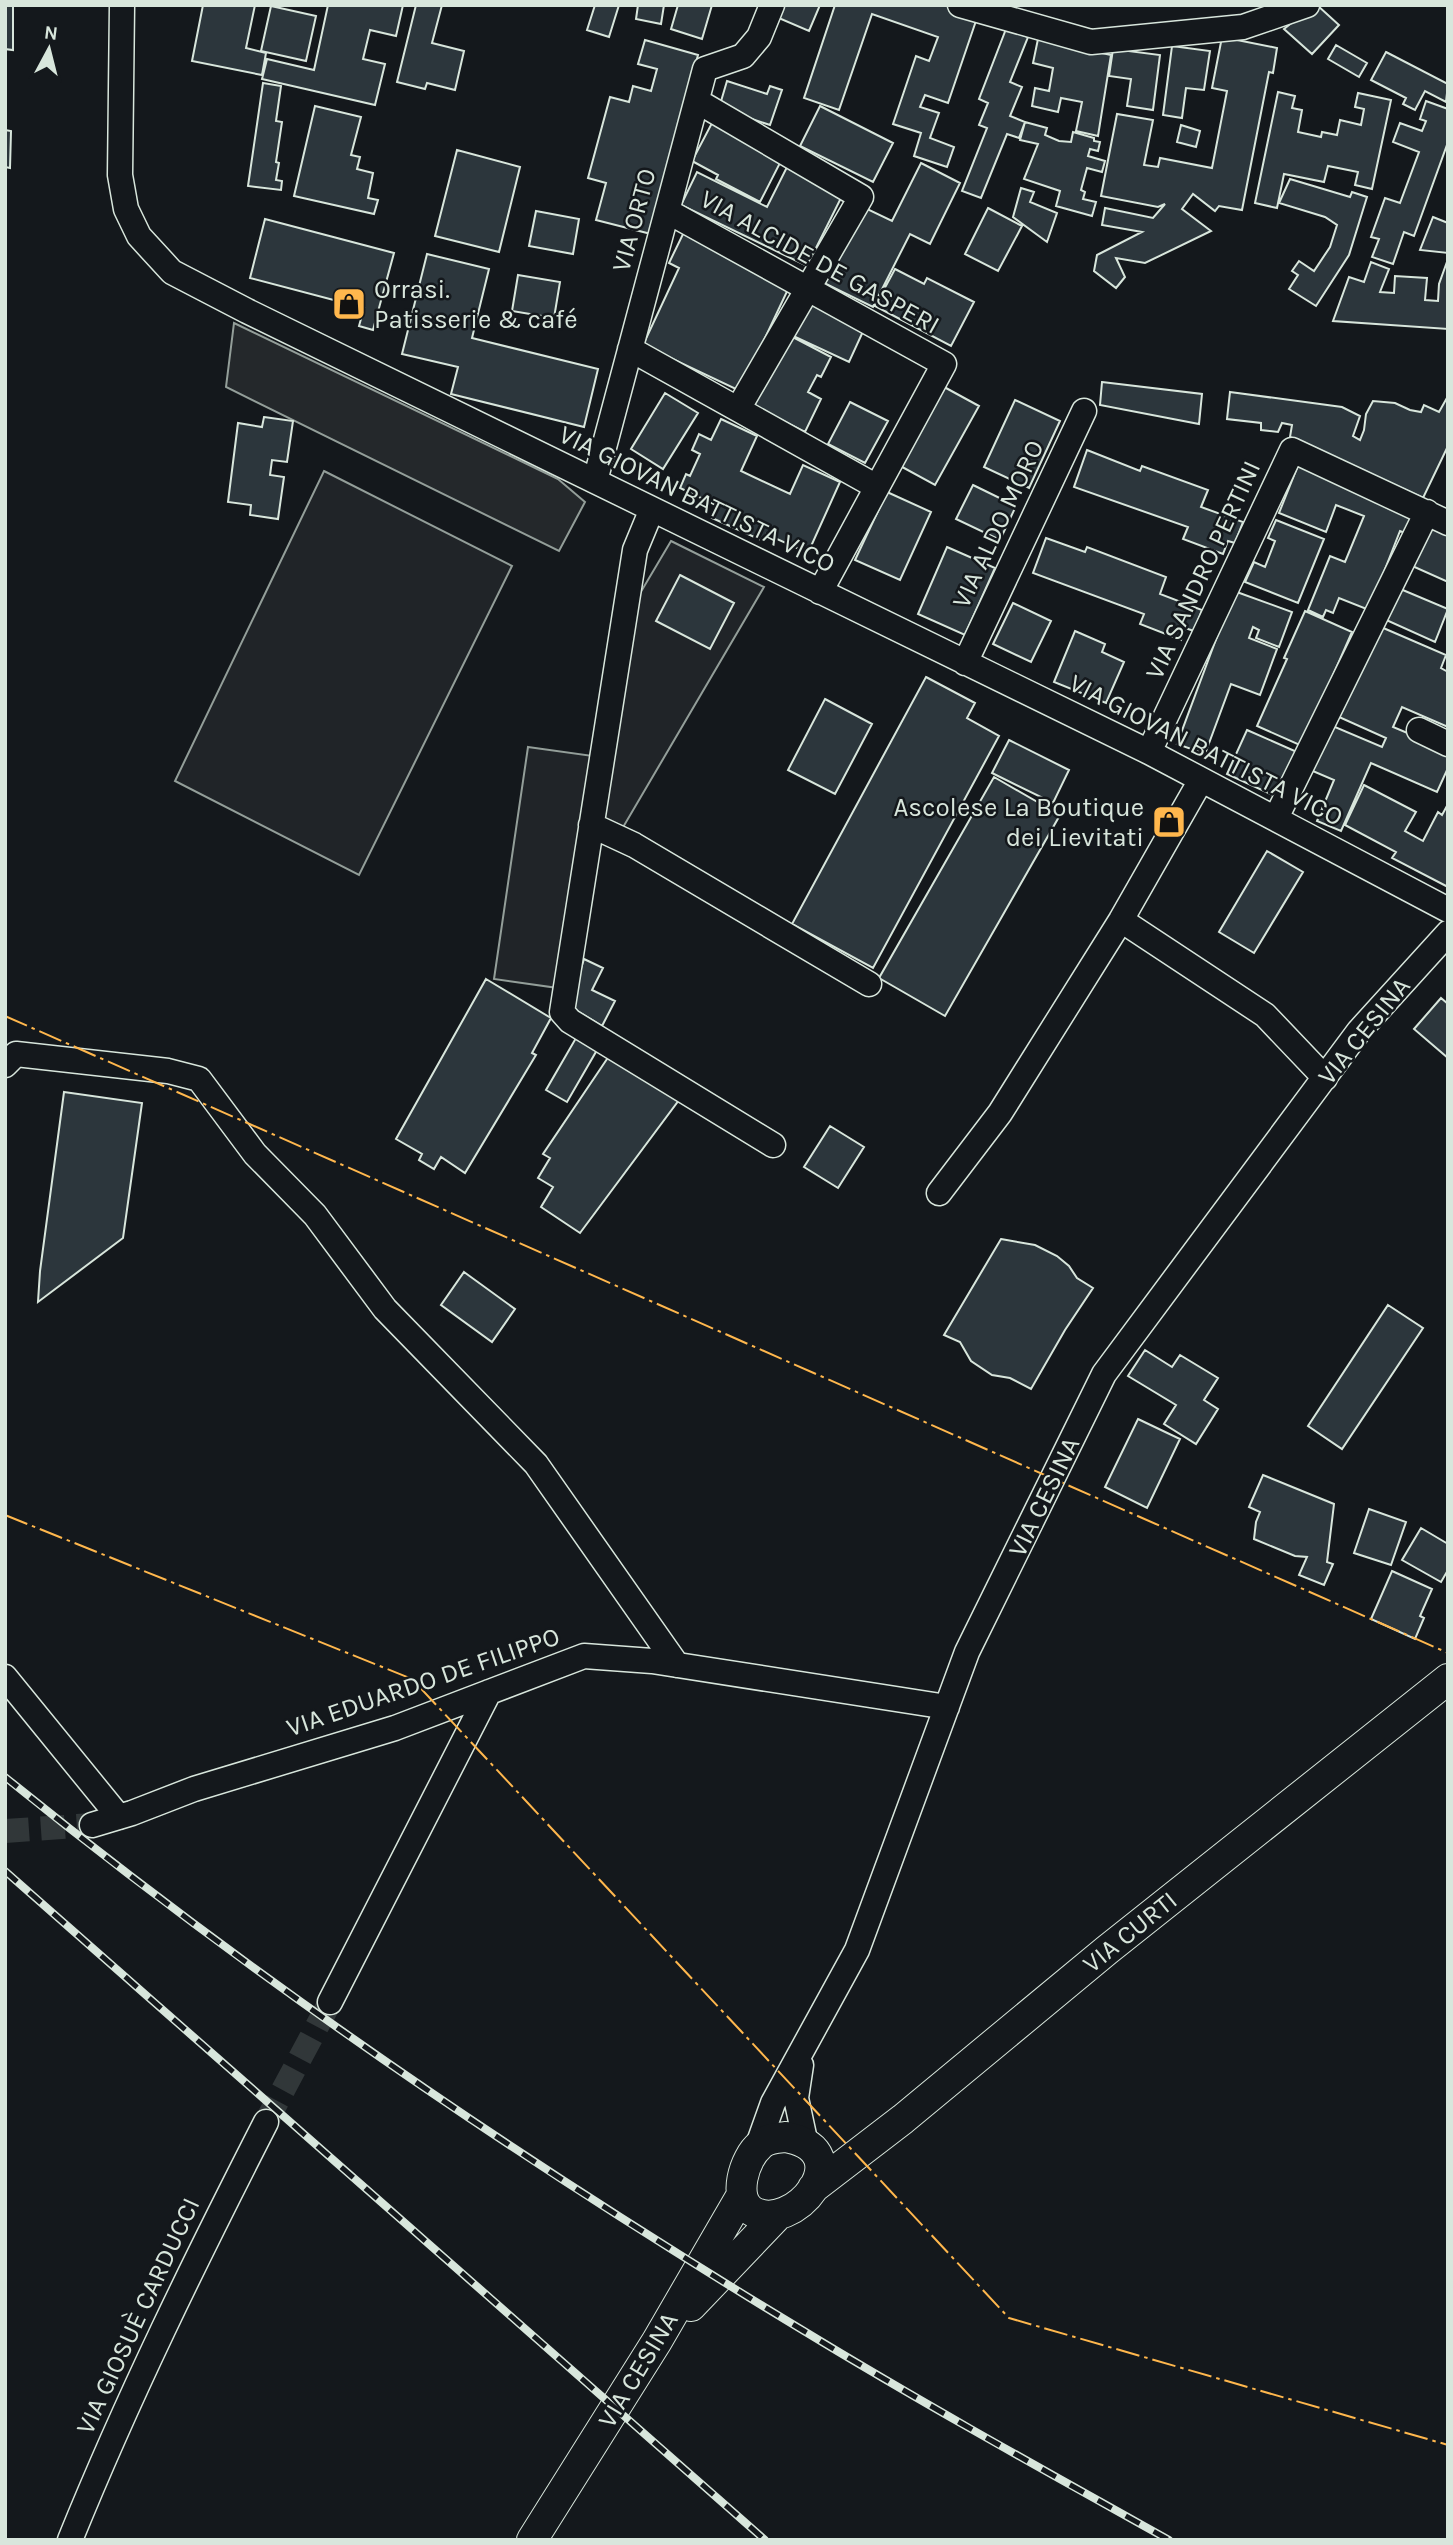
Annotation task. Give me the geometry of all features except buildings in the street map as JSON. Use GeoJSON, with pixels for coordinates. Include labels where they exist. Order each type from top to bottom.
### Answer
{"type":"FeatureCollection","features":[{"type":"Feature","properties":{"kind":"main road","name":"VIA CURTI"},"geometry":{"type":"LineString","coordinates":[[813,2188],[1448,1679]]}},
{"type":"Feature","properties":{"kind":"main road"},"geometry":{"type":"LineString","coordinates":[[758,2146],[769,2140],[786,2137],[810,2145],[878,2137]]}},
{"type":"Feature","properties":{"kind":"main road","name":"VIA CESINA"},"geometry":{"type":"LineString","coordinates":[[810,2145],[821,2161],[820,2176],[813,2188]]}},
{"type":"Feature","properties":{"kind":"main road","name":"VIA CESINA"},"geometry":{"type":"LineString","coordinates":[[532,2540],[657,2341],[740,2197],[741,2183],[758,2146]]}},
{"type":"Feature","properties":{"kind":"main road"},"geometry":{"type":"LineString","coordinates":[[657,2341],[775,2218],[789,2212],[813,2188]]}},
{"type":"Feature","properties":{"kind":"main road"},"geometry":{"type":"LineString","coordinates":[[740,2197],[747,2208],[760,2216],[775,2218]]}},
{"type":"Feature","properties":{"kind":"street","name":"VIA GIOVAN BATTISTA VICO"},"geometry":{"type":"LineString","coordinates":[[122,5],[120,174],[125,209],[139,236],[172,272],[1149,752],[1448,910]]}},
{"type":"Feature","properties":{"kind":"street","name":"VIA ORTO"},"geometry":{"type":"LineString","coordinates":[[595,481],[705,69],[743,56],[759,37],[772,5]]}},
{"type":"Feature","properties":{"kind":"street"},"geometry":{"type":"LineString","coordinates":[[960,5],[1091,42],[1242,27],[1307,6]]}},
{"type":"Feature","properties":{"kind":"street"},"geometry":{"type":"LineString","coordinates":[[697,102],[861,197],[738,409]]}},
{"type":"Feature","properties":{"kind":"street","name":"VIA ALCIDE DE GASPERI"},"geometry":{"type":"LineString","coordinates":[[667,211],[944,364],[877,487]]}},
{"type":"Feature","properties":{"kind":"street"},"geometry":{"type":"LineString","coordinates":[[630,349],[877,487],[820,592]]}},
{"type":"Feature","properties":{"kind":"street","name":"VIA ALDO MORO"},"geometry":{"type":"LineString","coordinates":[[965,663],[1084,411]]}},
{"type":"Feature","properties":{"kind":"street","name":"VIA SANDRO PERTINI"},"geometry":{"type":"LineString","coordinates":[[1149,752],[1292,450],[1437,517]]}},
{"type":"Feature","properties":{"kind":"street"},"geometry":{"type":"LineString","coordinates":[[652,509],[635,550],[562,1012],[570,1021],[773,1145]]}},
{"type":"Feature","properties":{"kind":"street"},"geometry":{"type":"LineString","coordinates":[[1276,818],[1437,517]]}},
{"type":"Feature","properties":{"kind":"street"},"geometry":{"type":"LineString","coordinates":[[1419,730],[1448,744]]}},
{"type":"Feature","properties":{"kind":"street"},"geometry":{"type":"LineString","coordinates":[[939,1193],[1000,1113],[1121,920],[1201,780]]}},
{"type":"Feature","properties":{"kind":"street"},"geometry":{"type":"LineString","coordinates":[[591,825],[634,845],[869,984]]}},
{"type":"Feature","properties":{"kind":"street"},"geometry":{"type":"LineString","coordinates":[[1121,920],[1265,1015],[1325,1078]]}},
{"type":"Feature","properties":{"kind":"street","name":"VIA CESINA"},"geometry":{"type":"LineString","coordinates":[[810,2145],[796,2098],[804,2047],[857,1950],[967,1652],[1104,1374],[1359,1031],[1448,933]]}},
{"type":"Feature","properties":{"kind":"street"},"geometry":{"type":"LineString","coordinates":[[5,1065],[16,1054],[169,1071],[199,1079],[254,1154],[315,1215],[385,1309],[537,1464],[677,1665]]}},
{"type":"Feature","properties":{"kind":"street","name":"VIA EDUARDO DE FILIPPO"},"geometry":{"type":"LineString","coordinates":[[92,1825],[194,1789],[395,1728],[584,1656],[652,1661],[947,1707]]}},
{"type":"Feature","properties":{"kind":"street"},"geometry":{"type":"LineString","coordinates":[[5,1677],[18,1689],[119,1816]]}},
{"type":"Feature","properties":{"kind":"street"},"geometry":{"type":"LineString","coordinates":[[330,2002],[489,1692]]}},
{"type":"Feature","properties":{"kind":"street"},"geometry":{"type":"LineString","coordinates":[[758,2146],[773,2103],[804,2047]]}},
{"type":"Feature","properties":{"kind":"street","name":"VIA GIOSUÈ CARDUCCI"},"geometry":{"type":"LineString","coordinates":[[70,2540],[104,2456],[213,2226],[266,2122]]}},
{"type":"Feature","properties":{"kind":"shaded area"},"geometry":{"type":"Polygon","coordinates":[[[234,323],[558,479],[585,502],[559,551],[226,387],[234,323]]]}},
{"type":"Feature","properties":{"kind":"shaded area"},"geometry":{"type":"Polygon","coordinates":[[[324,471],[512,566],[359,875],[175,781],[324,471]]]}},
{"type":"Feature","properties":{"kind":"shaded area"},"geometry":{"type":"Polygon","coordinates":[[[671,541],[764,587],[622,829],[599,816],[639,595],[671,541]]]}},
{"type":"Feature","properties":{"kind":"shaded area"},"geometry":{"type":"Polygon","coordinates":[[[528,747],[593,756],[558,988],[494,979],[528,747]]]}},
{"type":"Feature","properties":{"kind":"tunnel"},"geometry":{"type":"LineString","coordinates":[[5,1831],[92,1825]]}},
{"type":"Feature","properties":{"kind":"tunnel"},"geometry":{"type":"LineString","coordinates":[[266,2122],[330,2002]]}},
{"type":"Feature","properties":{"kind":"railway"},"geometry":{"type":"LineString","coordinates":[[5,1777],[100,1853],[296,1998],[395,2068],[598,2203],[849,2358],[1169,2540]]}},
{"type":"Feature","properties":{"kind":"railway"},"geometry":{"type":"LineString","coordinates":[[5,1871],[765,2540]]}},
{"type":"Feature","properties":{"kind":"power"},"geometry":{"type":"LineString","coordinates":[[5,1016],[1448,1653]]}},
{"type":"Feature","properties":{"kind":"power"},"geometry":{"type":"LineString","coordinates":[[5,1515],[412,1679],[1009,2318],[1448,2445]]}},
{"type":"Feature","properties":{"kind":"place","name":"Orrasi. Patisserie & café"},"geometry":{"type":"Point","coordinates":[349,304]}},
{"type":"Feature","properties":{"kind":"place","name":"Ascolese La Boutique dei Lievitati"},"geometry":{"type":"Point","coordinates":[1169,822]}}]}
